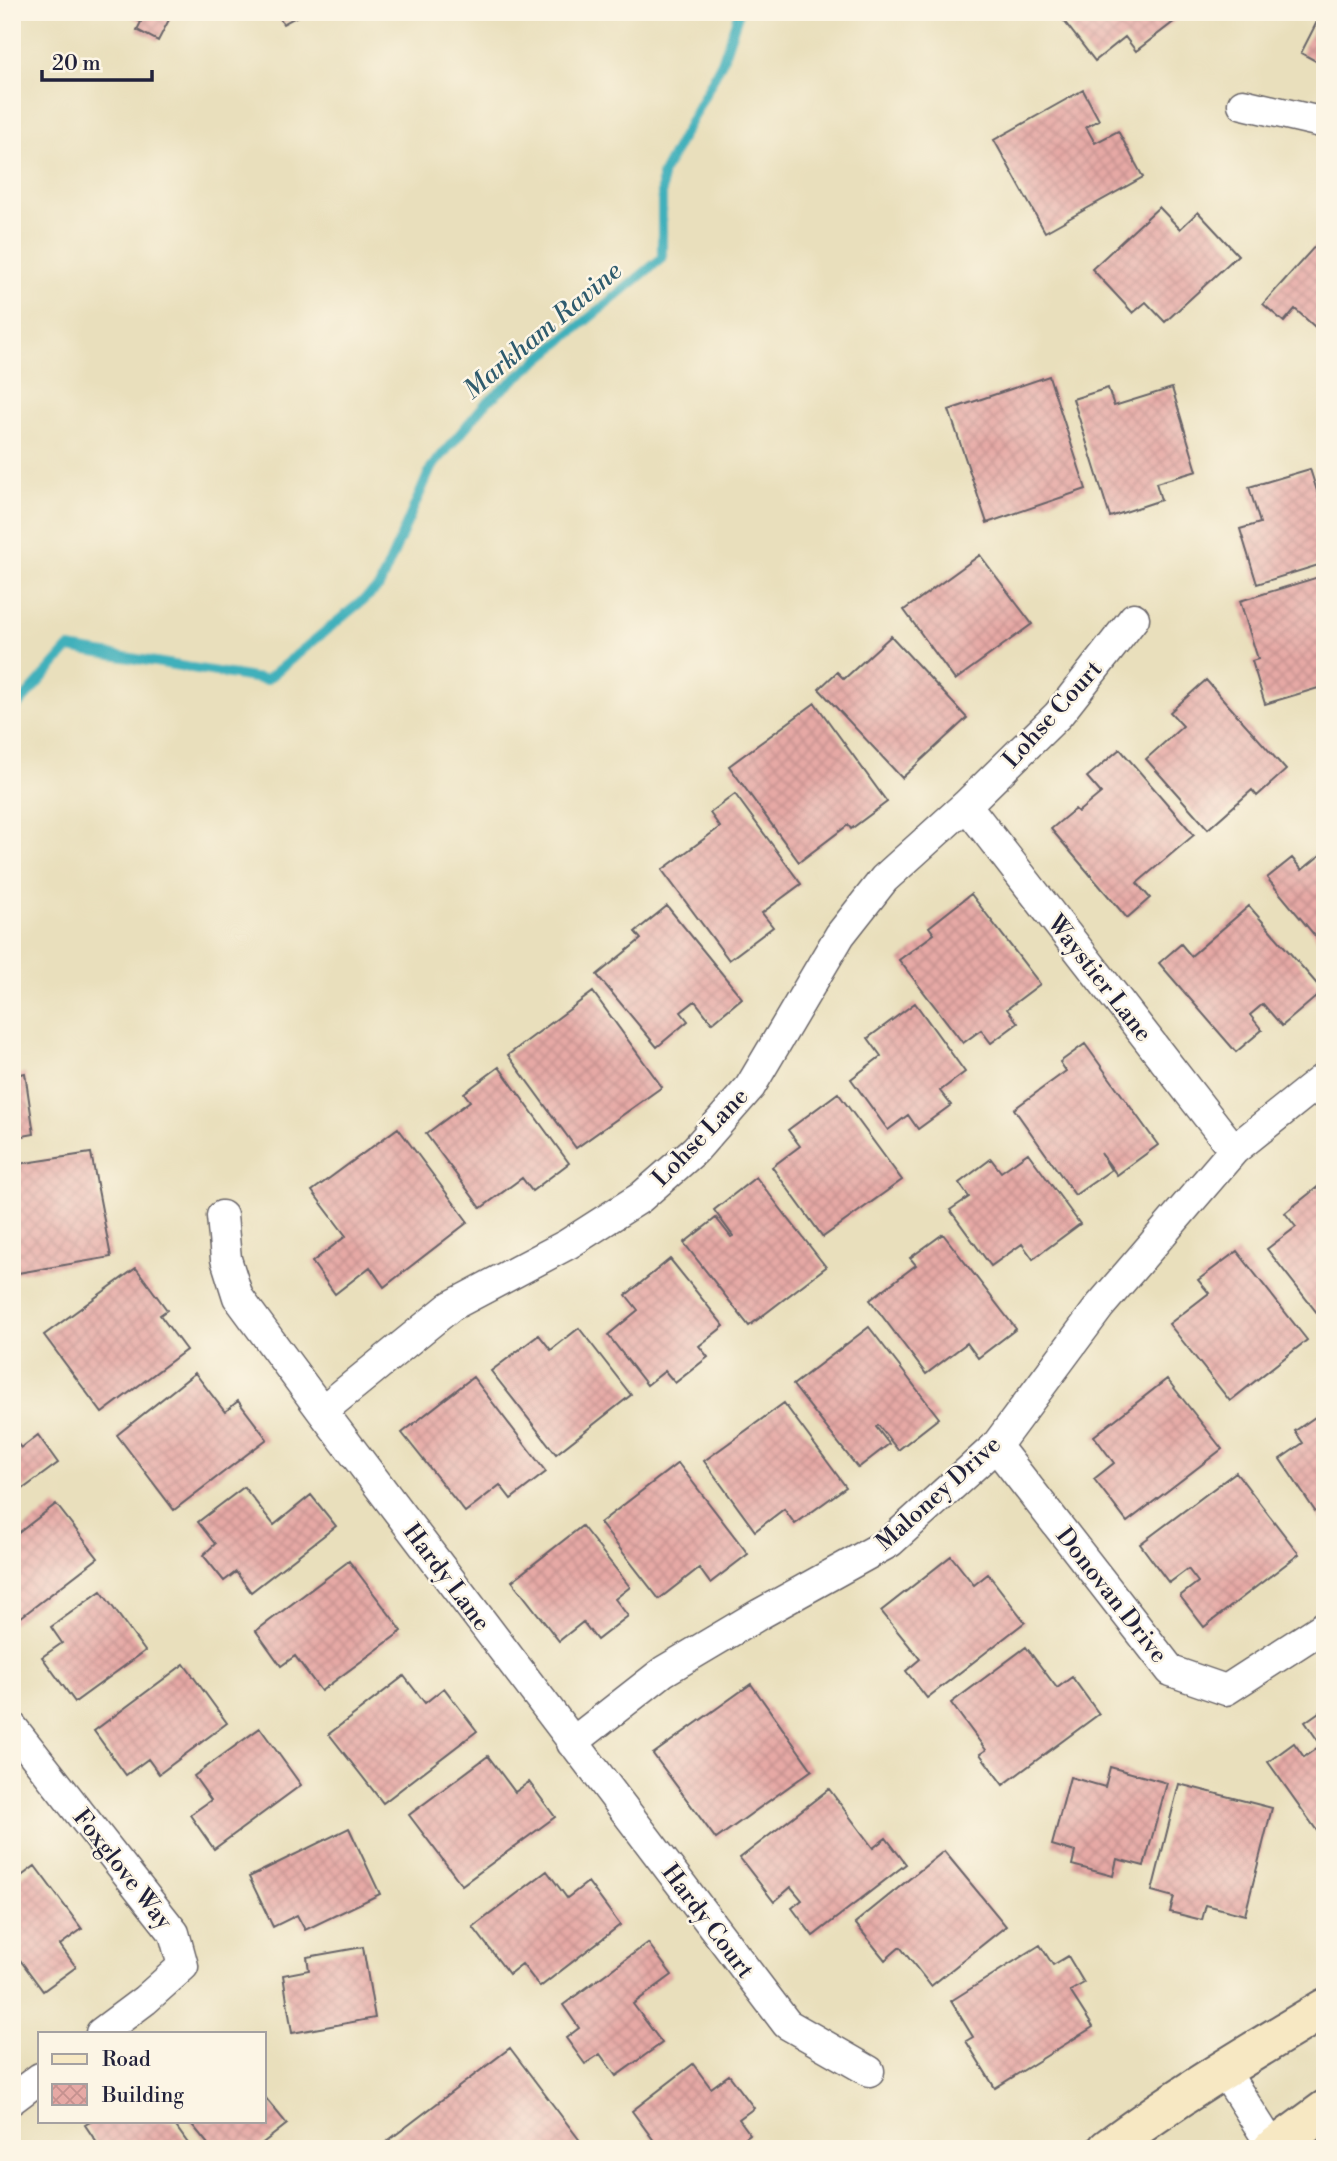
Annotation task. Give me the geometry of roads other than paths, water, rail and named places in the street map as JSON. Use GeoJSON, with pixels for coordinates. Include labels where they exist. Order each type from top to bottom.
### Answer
{"type":"FeatureCollection","features":[{"type":"Feature","properties":{"kind":"main road"},"geometry":{"type":"LineString","coordinates":[[1107,2149],[1223,2069],[1325,2008]]}},
{"type":"Feature","properties":{"kind":"main road"},"geometry":{"type":"LineString","coordinates":[[1273,2149],[1325,2109]]}},
{"type":"Feature","properties":{"kind":"street"},"geometry":{"type":"LineString","coordinates":[[1243,104],[1325,122]]}},
{"type":"Feature","properties":{"kind":"street","name":"Lohse Court"},"geometry":{"type":"LineString","coordinates":[[966,805],[1058,715],[1134,618]]}},
{"type":"Feature","properties":{"kind":"street","name":"Waystier Lane"},"geometry":{"type":"LineString","coordinates":[[966,805],[1234,1150]]}},
{"type":"Feature","properties":{"kind":"street","name":"Lohse Lane"},"geometry":{"type":"LineString","coordinates":[[322,1411],[451,1307],[568,1244],[640,1198],[695,1150],[750,1087],[840,935],[884,879],[966,805]]}},
{"type":"Feature","properties":{"kind":"street","name":"Maloney Drive"},"geometry":{"type":"LineString","coordinates":[[572,1743],[664,1671],[890,1542],[996,1446],[1100,1306],[1234,1150],[1325,1077]]}},
{"type":"Feature","properties":{"kind":"street","name":"Hardy Lane"},"geometry":{"type":"LineString","coordinates":[[222,1216],[226,1259],[238,1297],[572,1743]]}},
{"type":"Feature","properties":{"kind":"street","name":"Donovan Drive"},"geometry":{"type":"LineString","coordinates":[[996,1446],[1171,1671],[1226,1690],[1325,1626]]}},
{"type":"Feature","properties":{"kind":"street","name":"Foxglove Way"},"geometry":{"type":"LineString","coordinates":[[12,1727],[174,1933],[183,1966],[145,2000],[101,2032]]}},
{"type":"Feature","properties":{"kind":"street","name":"Hardy Court"},"geometry":{"type":"LineString","coordinates":[[572,1743],[787,2024],[869,2071]]}},
{"type":"Feature","properties":{"kind":"street"},"geometry":{"type":"LineString","coordinates":[[1223,2069],[1273,2149]]}},
{"type":"Feature","properties":{"kind":"street"},"geometry":{"type":"LineString","coordinates":[[12,2099],[38,2080]]}},
{"type":"Feature","properties":{"kind":"waterway","name":"Markham Ravine"},"geometry":{"type":"LineString","coordinates":[[12,712],[69,648],[266,680],[379,587],[431,468],[486,403],[662,258],[662,175],[722,62],[739,12]]}}]}
